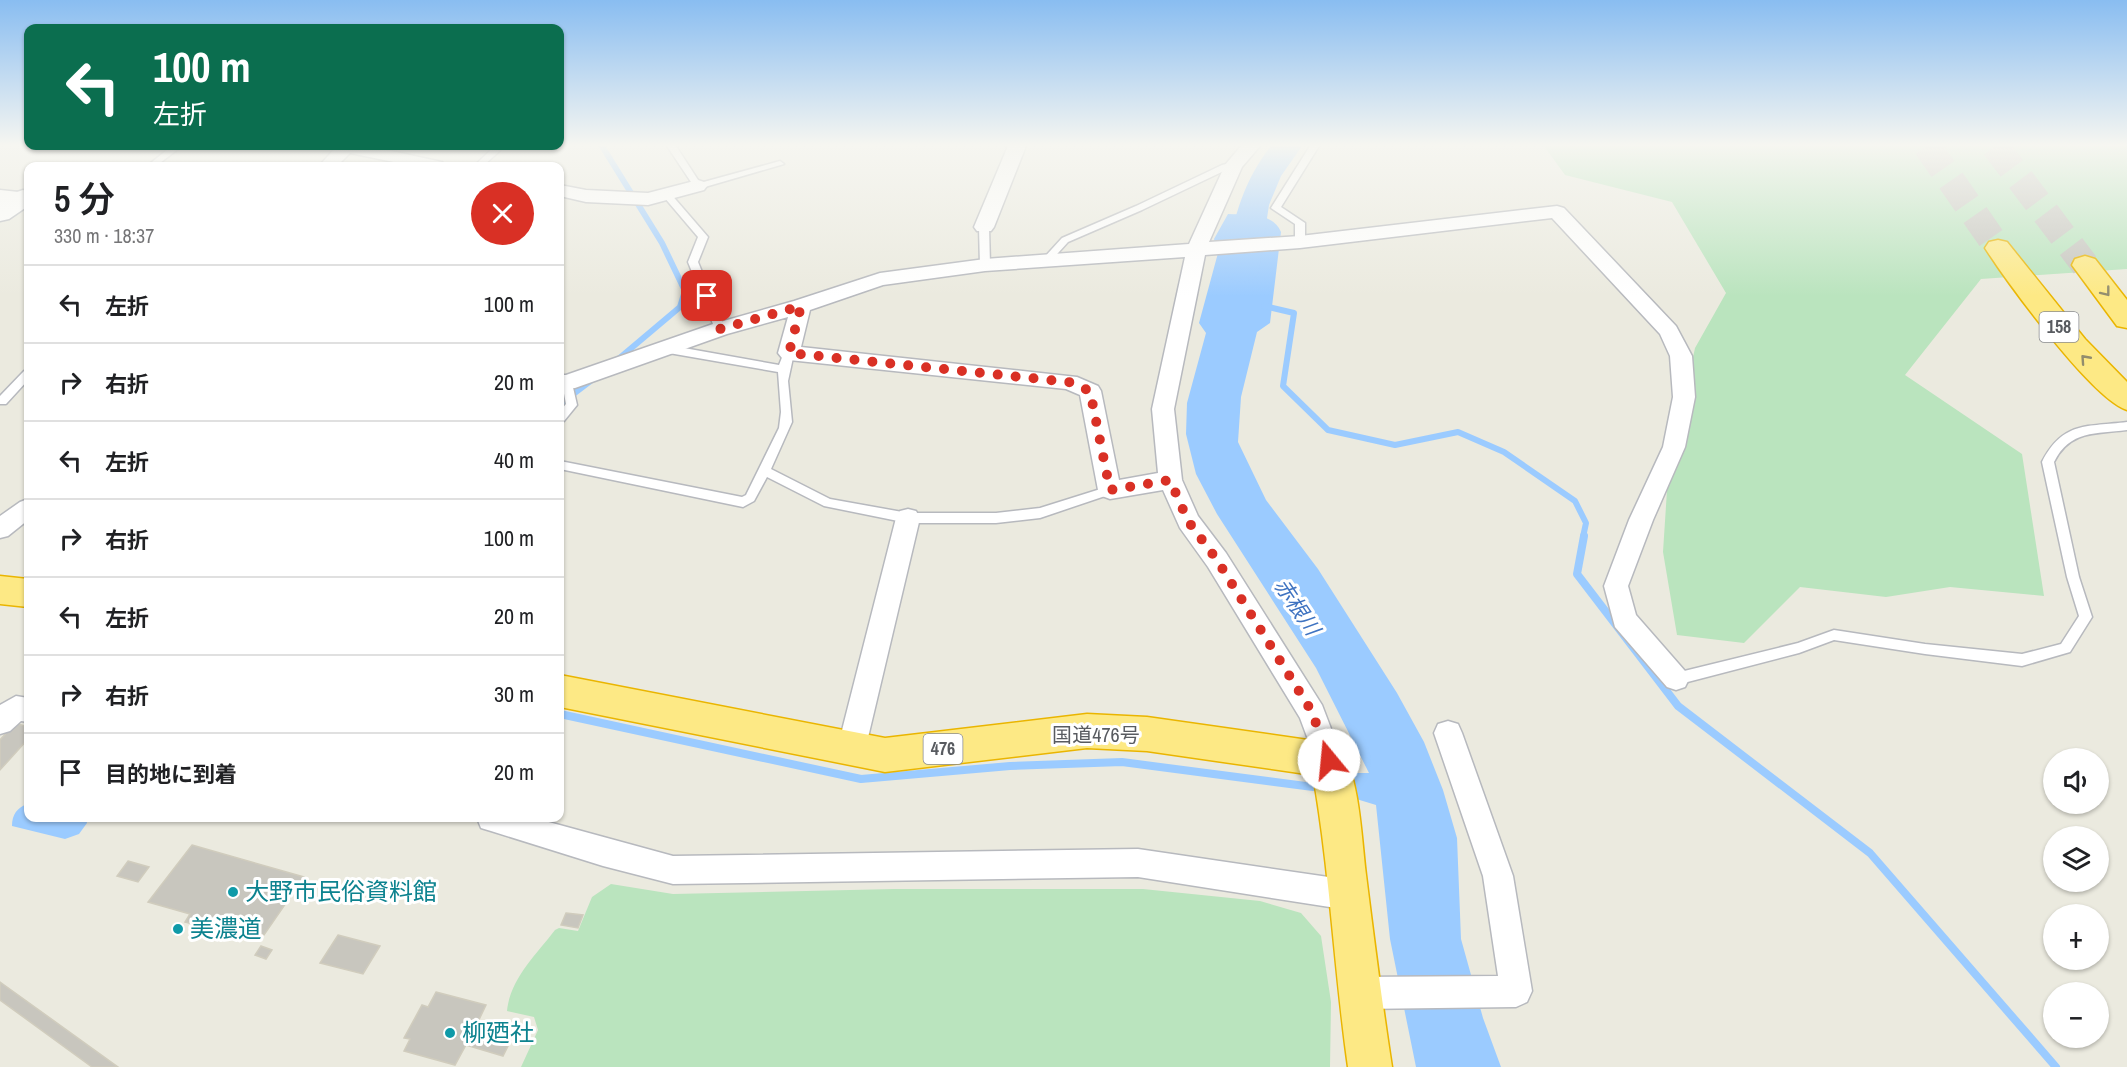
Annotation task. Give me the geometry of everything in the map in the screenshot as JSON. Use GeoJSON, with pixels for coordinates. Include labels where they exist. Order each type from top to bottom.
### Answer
{"type":"FeatureCollection","features":[{"type":"Feature","properties":{"kind":"highway","name":"158"},"geometry":{"type":"LineString","coordinates":[[1998,248],[2072,345],[2100,376],[2127,399]]}},
{"type":"Feature","properties":{"kind":"highway"},"geometry":{"type":"LineString","coordinates":[[2085,265],[2127,319]]}},
{"type":"Feature","properties":{"kind":"highway"},"geometry":{"type":"LineString","coordinates":[[0,590],[24,593]]}},
{"type":"Feature","properties":{"kind":"highway","name":"国道476号"},"geometry":{"type":"LineString","coordinates":[[564,692],[885,755],[1087,731],[1146,734],[1329,760]]}},
{"type":"Feature","properties":{"kind":"highway"},"geometry":{"type":"LineString","coordinates":[[1329,760],[1337,794],[1349,895],[1368,993],[1370,1067]]}},
{"type":"Feature","properties":{"kind":"street"},"geometry":{"type":"LineString","coordinates":[[585,196],[648,198],[663,196]]}},
{"type":"Feature","properties":{"kind":"street"},"geometry":{"type":"LineString","coordinates":[[984,227],[997,196]]}},
{"type":"Feature","properties":{"kind":"street"},"geometry":{"type":"LineString","coordinates":[[1223,196],[1203,249],[1163,409],[1170,480],[1188,521],[1217,560],[1312,712],[1329,760]]}},
{"type":"Feature","properties":{"kind":"street"},"geometry":{"type":"LineString","coordinates":[[0,213],[17,198]]}},
{"type":"Feature","properties":{"kind":"street"},"geometry":{"type":"LineString","coordinates":[[564,382],[667,349],[720,329],[801,306],[880,279],[985,265],[1294,243],[1557,212],[1669,332],[1681,356],[1684,397],[1674,447],[1641,520],[1616,586],[1624,620],[1676,679]]}},
{"type":"Feature","properties":{"kind":"street"},"geometry":{"type":"LineString","coordinates":[[801,306],[786,361],[1069,382],[1090,391],[1110,490],[1170,480]]}},
{"type":"Feature","properties":{"kind":"street"},"geometry":{"type":"LineString","coordinates":[[0,529],[24,511]]}},
{"type":"Feature","properties":{"kind":"street"},"geometry":{"type":"LineString","coordinates":[[851,750],[908,518]]}},
{"type":"Feature","properties":{"kind":"street"},"geometry":{"type":"LineString","coordinates":[[0,722],[16,708],[24,709]]}},
{"type":"Feature","properties":{"kind":"street"},"geometry":{"type":"LineString","coordinates":[[1368,993],[1516,991],[1498,876],[1448,733]]}},
{"type":"Feature","properties":{"kind":"street"},"geometry":{"type":"LineString","coordinates":[[503,822],[673,870],[1138,863],[1349,895]]}},
{"type":"Feature","properties":{"kind":"lane"},"geometry":{"type":"LineString","coordinates":[[669,196],[703,237],[693,262],[720,329]]}},
{"type":"Feature","properties":{"kind":"lane"},"geometry":{"type":"LineString","coordinates":[[1046,261],[1065,240],[1165,196]]}},
{"type":"Feature","properties":{"kind":"lane"},"geometry":{"type":"LineString","coordinates":[[1284,196],[1276,208],[1300,223],[1294,243]]}},
{"type":"Feature","properties":{"kind":"lane"},"geometry":{"type":"LineString","coordinates":[[984,227],[985,265]]}},
{"type":"Feature","properties":{"kind":"lane"},"geometry":{"type":"LineString","coordinates":[[564,466],[743,502],[750,498],[786,424],[786,361],[667,349]]}},
{"type":"Feature","properties":{"kind":"lane"},"geometry":{"type":"LineString","coordinates":[[1,401],[24,379]]}},
{"type":"Feature","properties":{"kind":"lane"},"geometry":{"type":"LineString","coordinates":[[564,385],[572,405],[564,414]]}},
{"type":"Feature","properties":{"kind":"lane"},"geometry":{"type":"LineString","coordinates":[[1676,679],[1799,648],[1834,635],[2022,660],[2065,648],[2086,616],[2073,577],[2048,462],[2053,448],[2070,433],[2127,426]]}},
{"type":"Feature","properties":{"kind":"lane"},"geometry":{"type":"LineString","coordinates":[[763,470],[828,503],[908,518],[996,518],[1040,513],[1110,490]]}},
{"type":"Feature","properties":{"kind":"green space"},"geometry":{"type":"Polygon","coordinates":[[[1647,196],[2127,196],[2127,269],[1981,279],[1905,375],[2022,454],[2044,596],[1950,587],[1886,597],[1800,587],[1744,643],[1677,635],[1663,552],[1668,475],[1695,348],[1726,293],[1672,202],[1647,196]]]}},
{"type":"Feature","properties":{"kind":"green space"},"geometry":{"type":"Polygon","coordinates":[[[611,884],[673,894],[894,889],[1143,889],[1260,901],[1301,913],[1321,936],[1331,1002],[1330,1067],[521,1067],[538,1030],[534,1017],[507,1011],[513,988],[525,968],[555,930],[559,928],[578,931],[592,897],[611,884]]]}},
{"type":"Feature","properties":{"kind":"water"},"geometry":{"type":"Polygon","coordinates":[[[1228,214],[1266,218],[1272,221],[1281,232],[1270,323],[1257,332],[1241,397],[1238,442],[1266,500],[1318,569],[1397,693],[1424,742],[1443,790],[1457,838],[1461,939],[1483,1018],[1501,1067],[1416,1067],[1390,939],[1376,805],[1353,798],[1352,773],[1369,773],[1316,668],[1217,514],[1196,474],[1186,434],[1187,403],[1206,333],[1199,323],[1218,253],[1214,239],[1228,214]]]}},
{"type":"Feature","properties":{"kind":"water"},"geometry":{"type":"Polygon","coordinates":[[[24,806],[24,822],[87,823],[79,834],[65,839],[12,826],[13,818],[24,806]]]}},
{"type":"Feature","properties":{"kind":"building"},"geometry":{"type":"Polygon","coordinates":[[[15,723],[24,726],[24,743],[0,770],[0,740],[15,723]]]}},
{"type":"Feature","properties":{"kind":"building"},"geometry":{"type":"Polygon","coordinates":[[[192,845],[304,877],[264,935],[213,921],[208,928],[185,922],[190,914],[148,902],[192,845]]]}},
{"type":"Feature","properties":{"kind":"building"},"geometry":{"type":"Polygon","coordinates":[[[128,861],[149,867],[138,882],[117,876],[128,861]]]}},
{"type":"Feature","properties":{"kind":"building"},"geometry":{"type":"Polygon","coordinates":[[[566,913],[583,915],[578,928],[561,925],[566,913]]]}},
{"type":"Feature","properties":{"kind":"building"},"geometry":{"type":"Polygon","coordinates":[[[338,935],[380,946],[363,974],[320,963],[338,935]]]}},
{"type":"Feature","properties":{"kind":"building"},"geometry":{"type":"Polygon","coordinates":[[[261,946],[272,950],[266,959],[255,955],[261,946]]]}},
{"type":"Feature","properties":{"kind":"building"},"geometry":{"type":"Polygon","coordinates":[[[0,982],[118,1067],[92,1067],[0,1000],[0,982]]]}},
{"type":"Feature","properties":{"kind":"building","name":"柳廼社"},"geometry":{"type":"Polygon","coordinates":[[[436,992],[486,1005],[475,1028],[512,1038],[503,1056],[466,1045],[455,1065],[404,1051],[410,1039],[404,1038],[422,1005],[428,1007],[436,992]]]}},
{"type":"Feature","properties":{"kind":"waterway"},"geometry":{"type":"LineString","coordinates":[[616,361],[680,307],[685,291],[662,243],[633,196]]}},
{"type":"Feature","properties":{"kind":"waterway","name":"赤根川"},"geometry":{"type":"LineString","coordinates":[[1242,271],[1249,220],[1257,196]]}},
{"type":"Feature","properties":{"kind":"waterway"},"geometry":{"type":"LineString","coordinates":[[1264,306],[1294,313],[1283,386],[1328,430],[1395,445],[1458,432],[1504,452],[1575,501],[1586,523],[1583,537]]}},
{"type":"Feature","properties":{"kind":"waterway"},"geometry":{"type":"LineString","coordinates":[[564,401],[593,379]]}},
{"type":"Feature","properties":{"kind":"waterway"},"geometry":{"type":"LineString","coordinates":[[1584,536],[1577,574],[1678,706],[1870,853],[2056,1067]]}},
{"type":"Feature","properties":{"kind":"waterway"},"geometry":{"type":"LineString","coordinates":[[564,715],[861,779],[1010,766],[1122,762],[1313,787]]}},
{"type":"Feature","properties":{"kind":"tunnel"},"geometry":{"type":"LineString","coordinates":[[1962,196],[1998,248]]}},
{"type":"Feature","properties":{"kind":"tunnel"},"geometry":{"type":"LineString","coordinates":[[2033,196],[2085,265]]}},
{"type":"Feature","properties":{"kind":"place","name":"大野市民俗資料館"},"geometry":{"type":"Point","coordinates":[233,892]}},
{"type":"Feature","properties":{"kind":"place","name":"美濃道"},"geometry":{"type":"Point","coordinates":[178,929]}},
{"type":"Feature","properties":{"kind":"place","name":"柳廼社"},"geometry":{"type":"Point","coordinates":[450,1033]}},
{"type":"Feature","properties":{"kind":"route"},"geometry":{"type":"LineString","coordinates":[[707,296],[720,329],[801,306],[789,353],[1069,382],[1090,391],[1110,490],[1170,480],[1188,521],[1217,560],[1312,712],[1329,760]]}}]}
